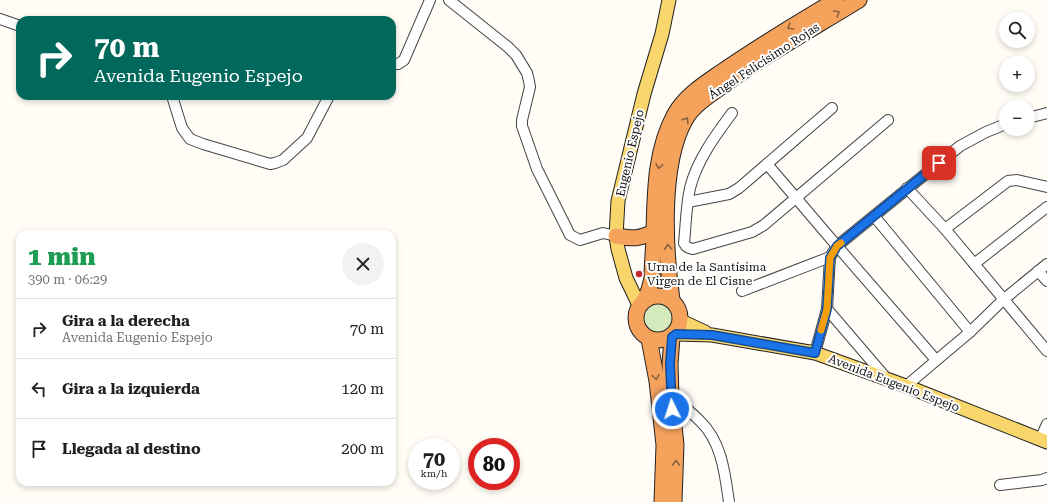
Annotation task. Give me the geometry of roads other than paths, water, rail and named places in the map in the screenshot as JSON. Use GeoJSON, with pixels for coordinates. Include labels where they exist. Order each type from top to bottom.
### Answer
{"type":"FeatureCollection","features":[{"type":"Feature","properties":{"kind":"highway","name":"Ángel Felicísimo Rojas"},"geometry":{"type":"LineString","coordinates":[[642,302],[649,290],[652,278],[656,181],[660,156],[667,129],[679,108],[686,99],[700,87],[726,68],[759,46],[836,0]]}},
{"type":"Feature","properties":{"kind":"highway","name":"Ángel Felicísimo Rojas"},"geometry":{"type":"LineString","coordinates":[[672,300],[669,278],[666,216],[668,182],[675,144],[686,119],[708,96],[771,53],[859,0]]}},
{"type":"Feature","properties":{"kind":"highway"},"geometry":{"type":"LineString","coordinates":[[616,236],[640,238],[654,232]]}},
{"type":"Feature","properties":{"kind":"highway"},"geometry":{"type":"LineString","coordinates":[[674,502],[676,445],[671,397],[670,364],[676,331],[679,311],[672,300],[666,296],[652,296],[642,302],[636,314],[636,321],[642,333],[649,339],[659,340],[676,331]]}},
{"type":"Feature","properties":{"kind":"highway"},"geometry":{"type":"LineString","coordinates":[[649,339],[657,381],[664,445],[662,502]]}},
{"type":"Feature","properties":{"kind":"main road","name":"Eugenio Espejo"},"geometry":{"type":"LineString","coordinates":[[642,302],[626,278],[616,236],[620,192],[644,94],[662,34],[669,0]]}},
{"type":"Feature","properties":{"kind":"main road","name":"Avenida Eugenio Espejo"},"geometry":{"type":"LineString","coordinates":[[676,331],[712,335],[815,353],[906,386],[1044,441]]}},
{"type":"Feature","properties":{"kind":"street"},"geometry":{"type":"LineString","coordinates":[[396,64],[404,60],[430,0]]}},
{"type":"Feature","properties":{"kind":"street"},"geometry":{"type":"LineString","coordinates":[[449,0],[508,46],[516,55],[527,73],[530,81],[530,87],[522,120],[524,131],[539,175],[570,235],[580,240],[606,233],[616,236]]}},
{"type":"Feature","properties":{"kind":"street"},"geometry":{"type":"LineString","coordinates":[[0,19],[16,25]]}},
{"type":"Feature","properties":{"kind":"street"},"geometry":{"type":"LineString","coordinates":[[173,100],[182,128],[190,139],[270,164],[283,160],[307,138],[327,100]]}},
{"type":"Feature","properties":{"kind":"street"},"geometry":{"type":"LineString","coordinates":[[688,202],[728,194],[739,188],[832,108]]}},
{"type":"Feature","properties":{"kind":"street"},"geometry":{"type":"LineString","coordinates":[[732,113],[708,147],[693,180],[688,202],[684,243],[685,246],[693,249],[752,232],[764,225],[888,120]]}},
{"type":"Feature","properties":{"kind":"street"},"geometry":{"type":"LineString","coordinates":[[1035,116],[1047,113]]}},
{"type":"Feature","properties":{"kind":"street"},"geometry":{"type":"LineString","coordinates":[[815,353],[827,309],[830,258],[837,246],[960,146],[999,127]]}},
{"type":"Feature","properties":{"kind":"street"},"geometry":{"type":"LineString","coordinates":[[767,164],[936,360]]}},
{"type":"Feature","properties":{"kind":"street"},"geometry":{"type":"LineString","coordinates":[[944,229],[1008,181],[1017,180],[1047,187]]}},
{"type":"Feature","properties":{"kind":"street"},"geometry":{"type":"LineString","coordinates":[[907,188],[944,229],[1047,351]]}},
{"type":"Feature","properties":{"kind":"street"},"geometry":{"type":"LineString","coordinates":[[974,264],[1047,206]]}},
{"type":"Feature","properties":{"kind":"street"},"geometry":{"type":"LineString","coordinates":[[874,216],[970,332]]}},
{"type":"Feature","properties":{"kind":"street"},"geometry":{"type":"LineString","coordinates":[[742,291],[830,258]]}},
{"type":"Feature","properties":{"kind":"street"},"geometry":{"type":"LineString","coordinates":[[906,386],[970,332],[1003,300],[1047,264]]}},
{"type":"Feature","properties":{"kind":"street"},"geometry":{"type":"LineString","coordinates":[[1038,271],[1047,281]]}},
{"type":"Feature","properties":{"kind":"street"},"geometry":{"type":"LineString","coordinates":[[827,309],[888,380]]}},
{"type":"Feature","properties":{"kind":"street"},"geometry":{"type":"LineString","coordinates":[[671,397],[702,422],[712,436],[724,467],[729,502]]}},
{"type":"Feature","properties":{"kind":"street"},"geometry":{"type":"LineString","coordinates":[[1044,441],[1047,424]]}},
{"type":"Feature","properties":{"kind":"street"},"geometry":{"type":"LineString","coordinates":[[1000,485],[1042,480],[1047,478]]}},
{"type":"Feature","properties":{"kind":"place","name":"Urna de la Santísima Virgen de El Cisne"},"geometry":{"type":"Point","coordinates":[639,274]}}]}
